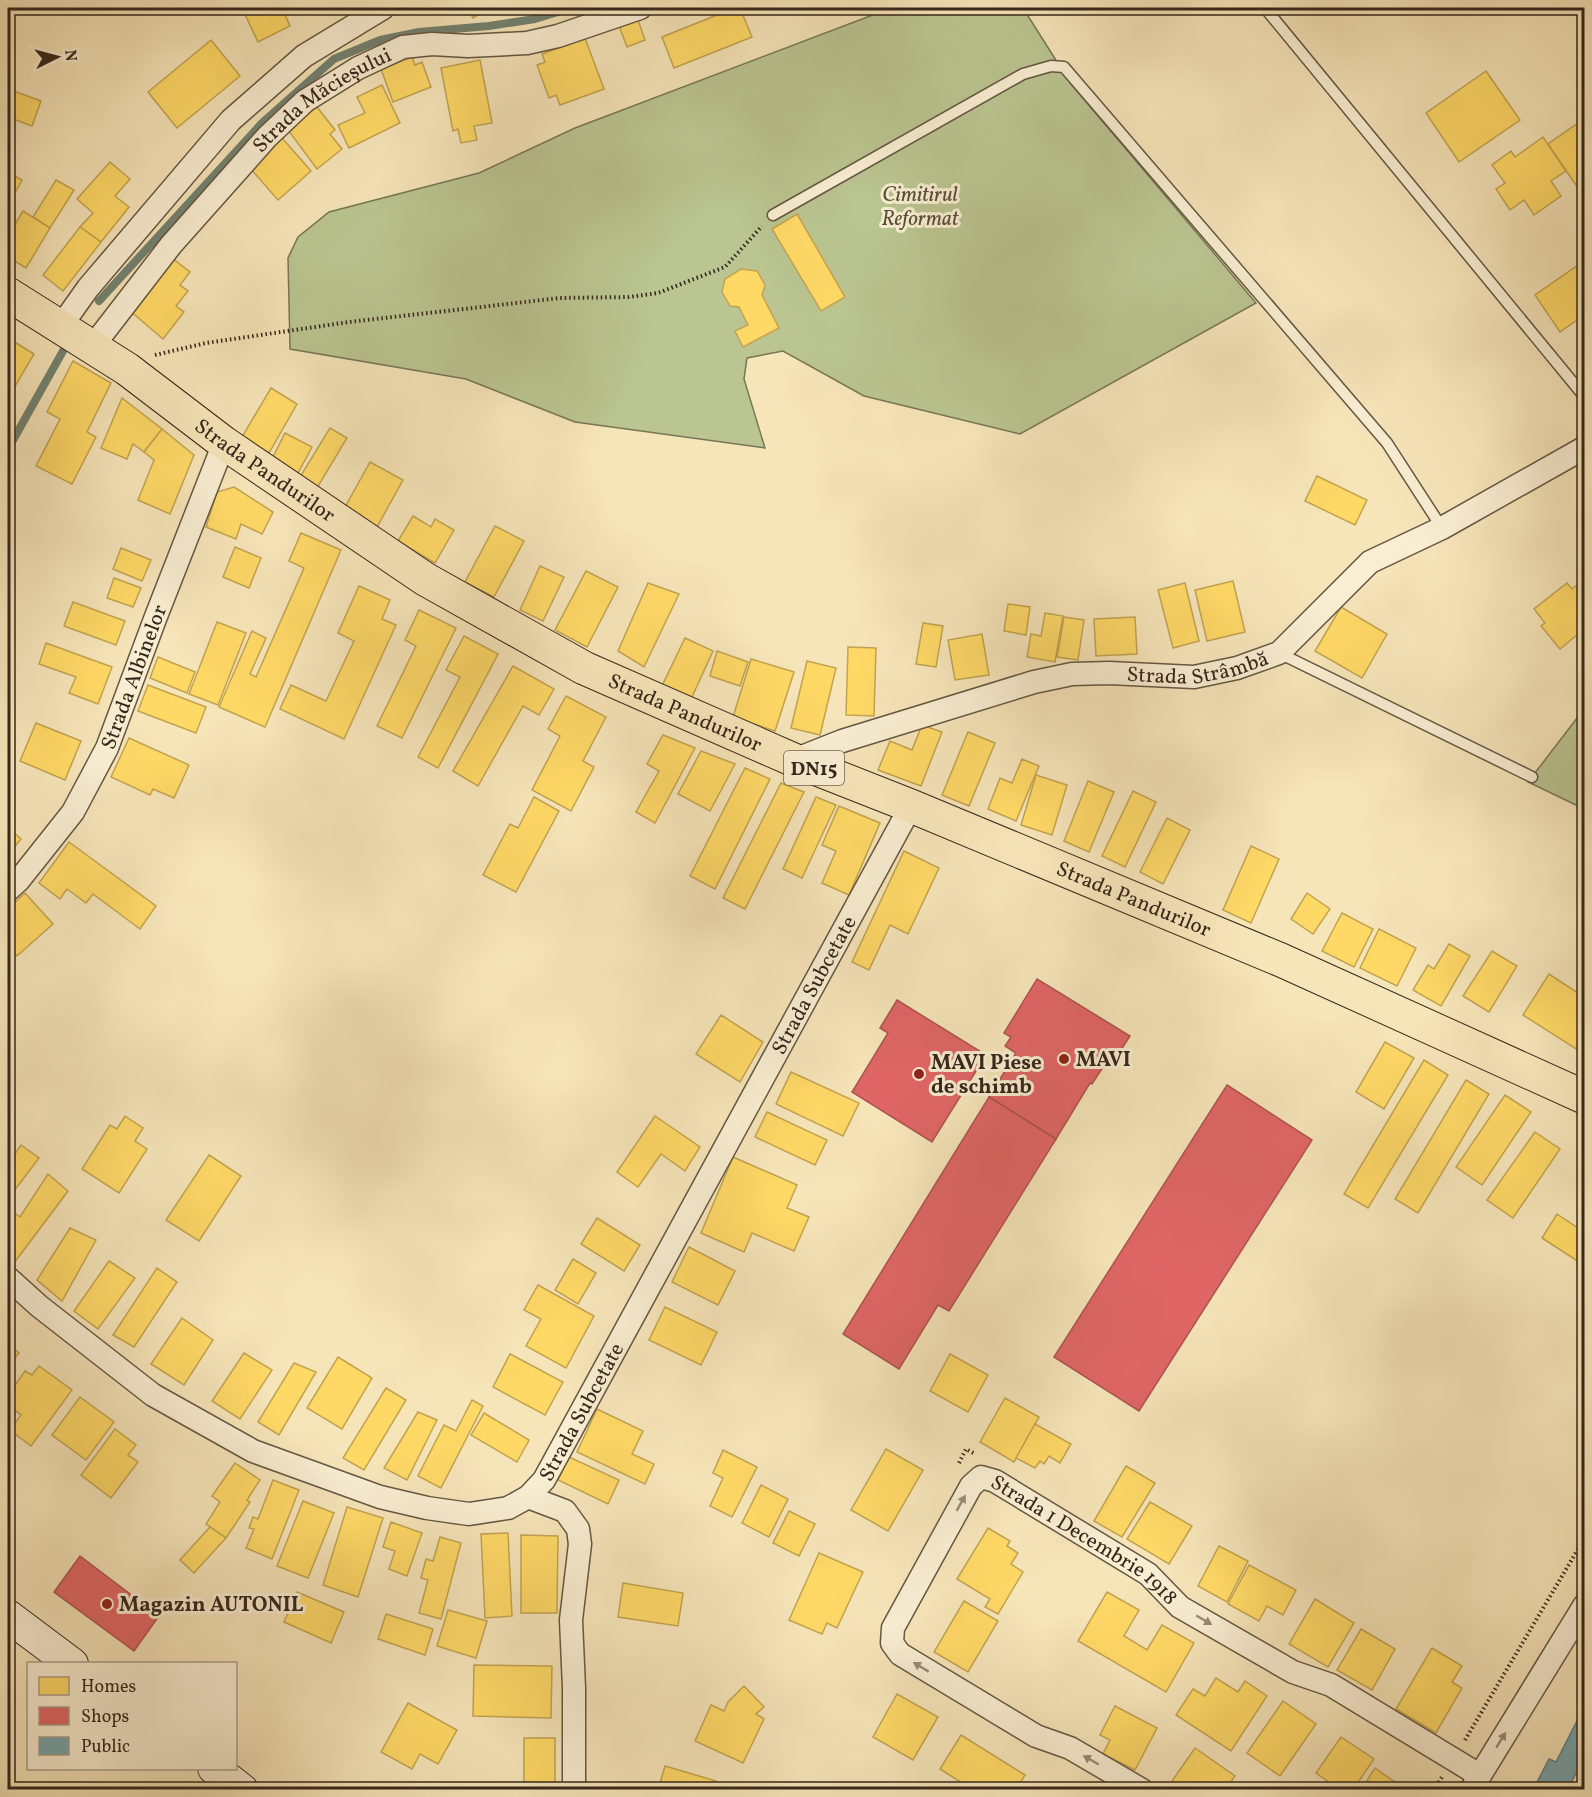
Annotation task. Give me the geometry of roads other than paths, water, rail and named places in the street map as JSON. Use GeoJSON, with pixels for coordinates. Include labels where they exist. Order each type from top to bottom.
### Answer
{"type":"FeatureCollection","features":[{"type":"Feature","properties":{"kind":"highway","name":"Strada Pandurilor"},"geometry":{"type":"LineString","coordinates":[[8,294],[128,369],[224,443],[424,579],[584,668],[794,760],[911,806],[1281,960],[1584,1097]]}},
{"type":"Feature","properties":{"kind":"main road"},"geometry":{"type":"LineString","coordinates":[[8,1616],[69,1662]]}},
{"type":"Feature","properties":{"kind":"main road"},"geometry":{"type":"LineString","coordinates":[[217,1770],[242,1790]]}},
{"type":"Feature","properties":{"kind":"street","name":"Strada Măcieșului"},"geometry":{"type":"LineString","coordinates":[[61,326],[87,288],[231,120],[304,56],[383,8]]}},
{"type":"Feature","properties":{"kind":"street","name":"Strada Măcieșului"},"geometry":{"type":"LineString","coordinates":[[93,346],[171,245],[267,137],[305,101],[358,68],[403,47],[432,44],[468,46],[527,43],[558,36],[640,8]]}},
{"type":"Feature","properties":{"kind":"street","name":"Strada Albinelor"},"geometry":{"type":"LineString","coordinates":[[8,890],[19,880],[73,812],[107,748],[224,443]]}},
{"type":"Feature","properties":{"kind":"street","name":"Strada Strâmbă"},"geometry":{"type":"LineString","coordinates":[[794,760],[842,741],[1043,680],[1072,674],[1109,673],[1194,677],[1237,668],[1279,652],[1370,562],[1442,528],[1584,448]]}},
{"type":"Feature","properties":{"kind":"street","name":"Strada Subcetate"},"geometry":{"type":"LineString","coordinates":[[8,1278],[39,1306],[153,1395],[253,1451],[380,1497],[427,1508],[469,1514],[508,1508],[528,1497],[544,1480],[911,806]]}},
{"type":"Feature","properties":{"kind":"street","name":"Strada 1 Decembrie 1918"},"geometry":{"type":"LineString","coordinates":[[1142,1790],[1070,1748],[1036,1736],[900,1654],[892,1643],[893,1628],[971,1486],[981,1477],[995,1481],[1148,1574],[1180,1607],[1293,1672],[1331,1685],[1453,1759],[1475,1782]]}},
{"type":"Feature","properties":{"kind":"street"},"geometry":{"type":"LineString","coordinates":[[528,1497],[565,1512],[578,1528],[580,1544],[571,1620],[574,1790]]}},
{"type":"Feature","properties":{"kind":"street"},"geometry":{"type":"LineString","coordinates":[[1475,1782],[1584,1606]]}},
{"type":"Feature","properties":{"kind":"lane"},"geometry":{"type":"LineString","coordinates":[[1265,8],[1584,396]]}},
{"type":"Feature","properties":{"kind":"lane"},"geometry":{"type":"LineString","coordinates":[[773,214],[1023,74],[1051,66],[1064,67],[1387,443],[1442,528]]}},
{"type":"Feature","properties":{"kind":"lane"},"geometry":{"type":"LineString","coordinates":[[1279,652],[1532,777]]}},
{"type":"Feature","properties":{"kind":"waterway"},"geometry":{"type":"LineString","coordinates":[[99,301],[262,123],[334,59],[380,40],[419,32],[489,26],[535,19],[571,8]]}},
{"type":"Feature","properties":{"kind":"waterway"},"geometry":{"type":"LineString","coordinates":[[8,449],[63,351]]}},
{"type":"Feature","properties":{"kind":"place","name":"MAVI"},"geometry":{"type":"Point","coordinates":[1064,1059]}},
{"type":"Feature","properties":{"kind":"place","name":"MAVI Piese de schimb"},"geometry":{"type":"Point","coordinates":[919,1074]}},
{"type":"Feature","properties":{"kind":"place","name":"Magazin AUTONIL"},"geometry":{"type":"Point","coordinates":[107,1604]}},
{"type":"Feature","properties":{"kind":"park label","name":"Cimitirul Reformat"},"geometry":{"type":"Point","coordinates":[920,206]}}]}
